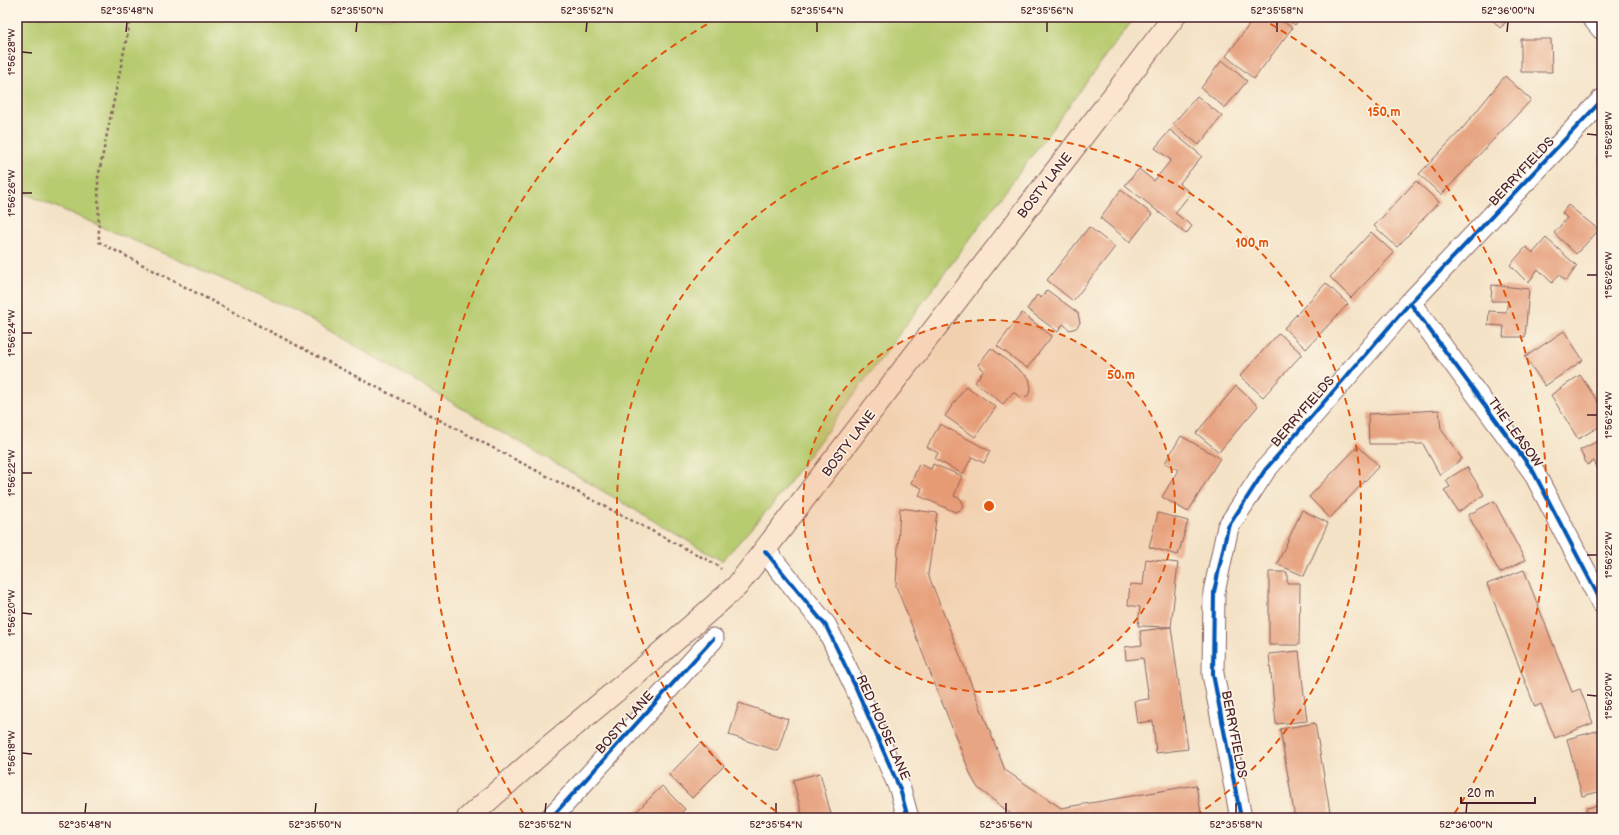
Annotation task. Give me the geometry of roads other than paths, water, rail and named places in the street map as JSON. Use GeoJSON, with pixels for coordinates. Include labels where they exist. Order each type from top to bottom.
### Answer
{"type":"FeatureCollection","features":[{"type":"Feature","properties":{"kind":"main road","name":"BOSTY LANE"},"geometry":{"type":"LineString","coordinates":[[468,818],[545,750],[640,671],[737,586],[1174,17]]}},
{"type":"Feature","properties":{"kind":"street"},"geometry":{"type":"LineString","coordinates":[[1592,17],[1602,29]]}},
{"type":"Feature","properties":{"kind":"street","name":"BERRYFIELDS"},"geometry":{"type":"LineString","coordinates":[[1241,818],[1213,674],[1214,592],[1228,527],[1265,470],[1410,303],[1602,100]]}},
{"type":"Feature","properties":{"kind":"street","name":"THE LEASOW"},"geometry":{"type":"LineString","coordinates":[[1410,303],[1533,471],[1602,603]]}},
{"type":"Feature","properties":{"kind":"street","name":"RED HOUSE LANE"},"geometry":{"type":"LineString","coordinates":[[765,551],[826,626],[856,688],[900,789],[908,818]]}},
{"type":"Feature","properties":{"kind":"street","name":"BOSTY LANE"},"geometry":{"type":"LineString","coordinates":[[551,818],[712,639]]}}]}
